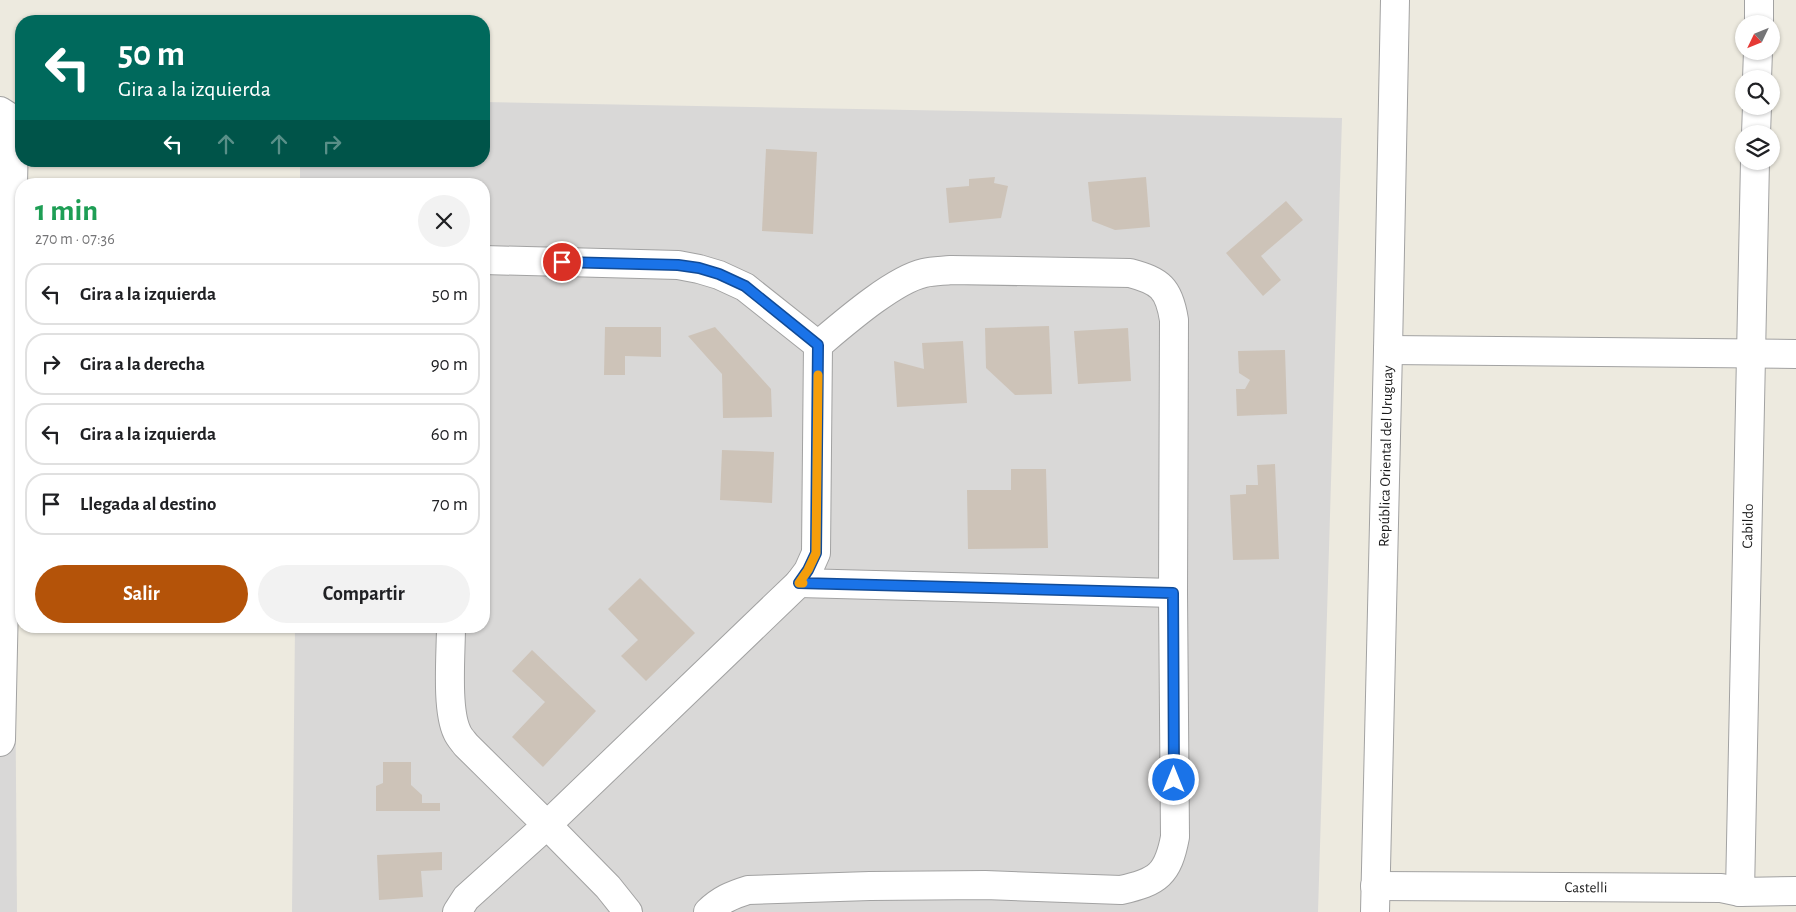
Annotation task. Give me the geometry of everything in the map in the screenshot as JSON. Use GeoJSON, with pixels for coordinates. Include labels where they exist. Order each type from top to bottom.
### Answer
{"type":"FeatureCollection","features":[{"type":"Feature","properties":{"kind":"street","name":"República Oriental del Uruguay"},"geometry":{"type":"LineString","coordinates":[[1375,899],[1395,0]]}},
{"type":"Feature","properties":{"kind":"street"},"geometry":{"type":"LineString","coordinates":[[1759,0],[1759,15]]}},
{"type":"Feature","properties":{"kind":"street"},"geometry":{"type":"LineString","coordinates":[[0,742],[2,730],[13,148],[6,115]]}},
{"type":"Feature","properties":{"kind":"street","name":"Cabildo"},"geometry":{"type":"LineString","coordinates":[[1728,897],[1751,354],[1755,170]]}},
{"type":"Feature","properties":{"kind":"street"},"geometry":{"type":"LineString","coordinates":[[490,260],[678,265],[699,268],[719,274],[745,286],[818,345]]}},
{"type":"Feature","properties":{"kind":"street"},"geometry":{"type":"LineString","coordinates":[[708,912],[730,895],[748,890],[870,886],[946,886],[1121,890],[1142,886],[1165,869],[1171,856],[1175,837],[1173,593],[1174,320],[1171,301],[1163,289],[1150,279],[1130,273],[951,270],[923,273],[903,281],[874,300],[818,345]]}},
{"type":"Feature","properties":{"kind":"street"},"geometry":{"type":"LineString","coordinates":[[457,912],[466,898],[547,825],[799,583],[808,570],[816,553],[818,345]]}},
{"type":"Feature","properties":{"kind":"street"},"geometry":{"type":"LineString","coordinates":[[1388,350],[1796,354]]}},
{"type":"Feature","properties":{"kind":"street"},"geometry":{"type":"LineString","coordinates":[[799,583],[1173,593]]}},
{"type":"Feature","properties":{"kind":"street"},"geometry":{"type":"LineString","coordinates":[[451,633],[451,697],[456,732],[466,745],[608,887],[628,912]]}},
{"type":"Feature","properties":{"kind":"street","name":"Castelli"},"geometry":{"type":"LineString","coordinates":[[1375,899],[1728,897],[1796,891]]}},
{"type":"Feature","properties":{"kind":"shaded area"},"geometry":{"type":"Polygon","coordinates":[[[490,102],[1342,118],[1318,912],[292,912],[295,633],[490,633],[490,178],[300,178],[300,167],[490,167],[490,102]]]}},
{"type":"Feature","properties":{"kind":"shaded area"},"geometry":{"type":"Polygon","coordinates":[[[0,111],[11,118],[17,912],[0,912],[0,111]]]}},
{"type":"Feature","properties":{"kind":"building"},"geometry":{"type":"Polygon","coordinates":[[[766,149],[817,152],[813,234],[762,231],[766,149]]]}},
{"type":"Feature","properties":{"kind":"building"},"geometry":{"type":"Polygon","coordinates":[[[995,177],[994,183],[1008,186],[1001,218],[949,223],[946,188],[969,186],[969,179],[995,177]]]}},
{"type":"Feature","properties":{"kind":"building"},"geometry":{"type":"Polygon","coordinates":[[[1146,177],[1150,227],[1115,230],[1092,221],[1088,182],[1146,177]]]}},
{"type":"Feature","properties":{"kind":"building"},"geometry":{"type":"Polygon","coordinates":[[[1286,201],[1303,220],[1261,256],[1281,280],[1263,296],[1226,253],[1286,201]]]}},
{"type":"Feature","properties":{"kind":"building"},"geometry":{"type":"Polygon","coordinates":[[[1049,326],[1052,394],[1015,395],[986,368],[985,328],[1049,326]]]}},
{"type":"Feature","properties":{"kind":"building"},"geometry":{"type":"Polygon","coordinates":[[[605,327],[661,327],[661,357],[625,356],[625,375],[604,375],[605,327]]]}},
{"type":"Feature","properties":{"kind":"building"},"geometry":{"type":"Polygon","coordinates":[[[715,327],[771,389],[772,417],[723,418],[722,374],[688,336],[715,327]]]}},
{"type":"Feature","properties":{"kind":"building"},"geometry":{"type":"Polygon","coordinates":[[[1128,328],[1131,381],[1078,384],[1074,331],[1128,328]]]}},
{"type":"Feature","properties":{"kind":"building"},"geometry":{"type":"Polygon","coordinates":[[[963,341],[967,403],[897,407],[894,361],[924,369],[922,343],[963,341]]]}},
{"type":"Feature","properties":{"kind":"building"},"geometry":{"type":"Polygon","coordinates":[[[1285,350],[1287,414],[1237,416],[1236,389],[1245,389],[1250,380],[1239,373],[1238,351],[1285,350]]]}},
{"type":"Feature","properties":{"kind":"building"},"geometry":{"type":"Polygon","coordinates":[[[722,450],[774,452],[772,503],[720,500],[722,450]]]}},
{"type":"Feature","properties":{"kind":"building"},"geometry":{"type":"Polygon","coordinates":[[[1275,464],[1279,559],[1233,560],[1230,495],[1246,494],[1246,485],[1258,485],[1257,465],[1275,464]]]}},
{"type":"Feature","properties":{"kind":"building"},"geometry":{"type":"Polygon","coordinates":[[[1011,469],[1046,469],[1048,548],[968,549],[967,490],[1011,490],[1011,469]]]}},
{"type":"Feature","properties":{"kind":"building"},"geometry":{"type":"Polygon","coordinates":[[[640,578],[695,633],[646,681],[621,656],[638,640],[608,609],[640,578]]]}},
{"type":"Feature","properties":{"kind":"building"},"geometry":{"type":"Polygon","coordinates":[[[532,650],[596,711],[543,767],[512,737],[545,702],[512,671],[532,650]]]}},
{"type":"Feature","properties":{"kind":"building"},"geometry":{"type":"Polygon","coordinates":[[[383,762],[411,762],[411,785],[422,795],[422,803],[440,803],[440,811],[376,811],[376,786],[383,783],[383,762]]]}},
{"type":"Feature","properties":{"kind":"building"},"geometry":{"type":"Polygon","coordinates":[[[442,852],[442,870],[421,871],[423,897],[379,900],[377,855],[442,852]]]}},
{"type":"Feature","properties":{"kind":"slow traffic"},"geometry":{"type":"LineString","coordinates":[[803,583],[799,583],[816,553],[818,375]]}},
{"type":"Feature","properties":{"kind":"route"},"geometry":{"type":"LineString","coordinates":[[562,262],[678,265],[699,268],[719,274],[745,286],[818,345],[816,553],[799,583],[1173,593],[1174,780]]}}]}
